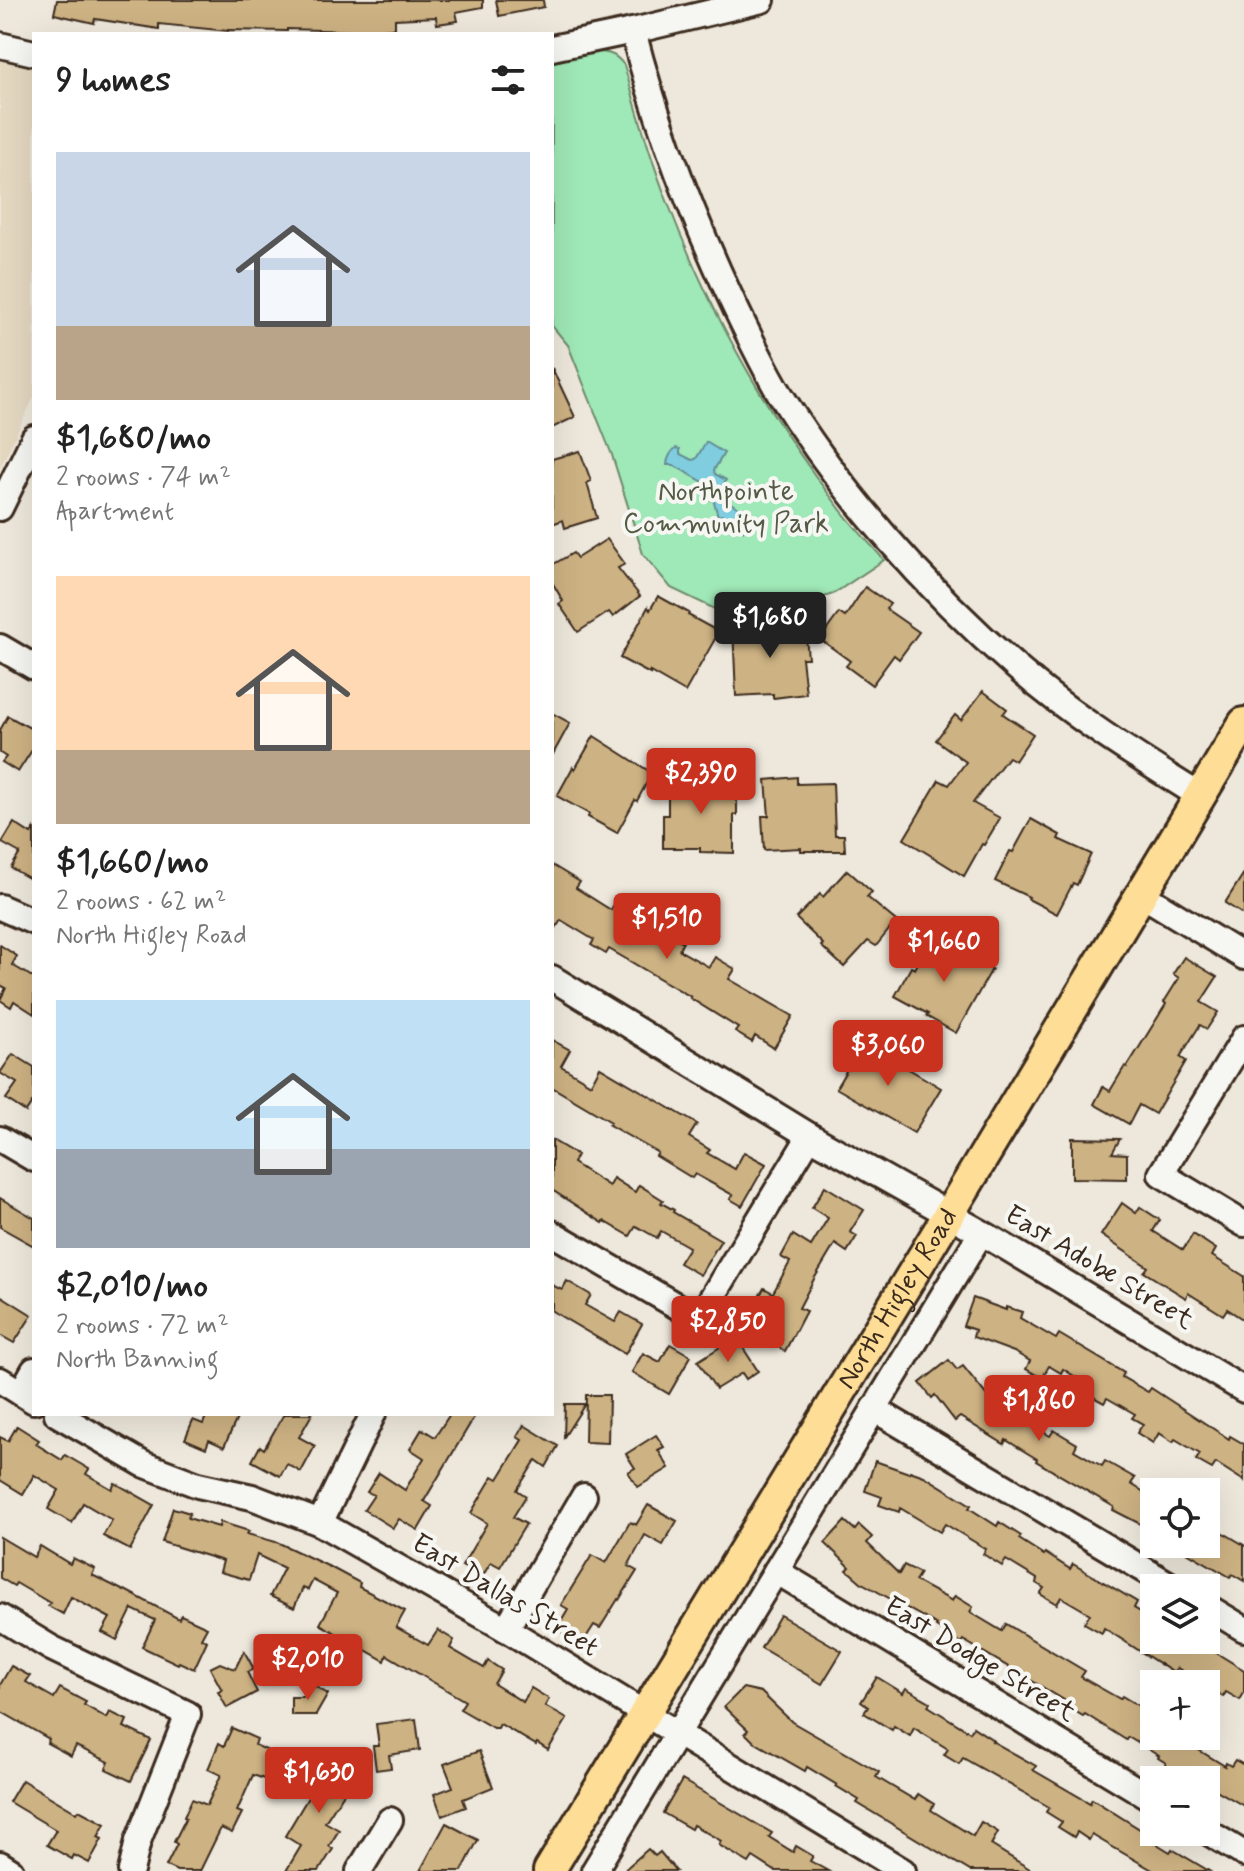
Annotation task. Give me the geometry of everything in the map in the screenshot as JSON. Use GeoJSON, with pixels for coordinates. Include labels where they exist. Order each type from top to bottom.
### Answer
{"type":"FeatureCollection","features":[{"type":"Feature","properties":{"kind":"main road","name":"North Higley Road"},"geometry":{"type":"LineString","coordinates":[[549,1871],[1244,723]]}},
{"type":"Feature","properties":{"kind":"street"},"geometry":{"type":"LineString","coordinates":[[554,48],[762,0]]}},
{"type":"Feature","properties":{"kind":"street"},"geometry":{"type":"LineString","coordinates":[[633,31],[645,80],[702,237],[777,388],[825,459],[918,573],[998,651],[1052,697],[1110,740],[1200,796]]}},
{"type":"Feature","properties":{"kind":"street"},"geometry":{"type":"LineString","coordinates":[[0,45],[32,53]]}},
{"type":"Feature","properties":{"kind":"street"},"geometry":{"type":"LineString","coordinates":[[0,508],[32,442]]}},
{"type":"Feature","properties":{"kind":"street"},"geometry":{"type":"LineString","coordinates":[[0,647],[32,666]]}},
{"type":"Feature","properties":{"kind":"street"},"geometry":{"type":"LineString","coordinates":[[1141,894],[1244,957]]}},
{"type":"Feature","properties":{"kind":"street"},"geometry":{"type":"LineString","coordinates":[[0,907],[32,921]]}},
{"type":"Feature","properties":{"kind":"street","name":"East Adobe Street"},"geometry":{"type":"LineString","coordinates":[[554,979],[810,1136],[949,1214],[1244,1390]]}},
{"type":"Feature","properties":{"kind":"street"},"geometry":{"type":"LineString","coordinates":[[1244,1038],[1161,1174],[1244,1224]]}},
{"type":"Feature","properties":{"kind":"street"},"geometry":{"type":"LineString","coordinates":[[554,1234],[699,1319],[810,1136]]}},
{"type":"Feature","properties":{"kind":"street"},"geometry":{"type":"LineString","coordinates":[[0,1139],[32,1158]]}},
{"type":"Feature","properties":{"kind":"street","name":"North Higley Road"},"geometry":{"type":"LineString","coordinates":[[594,1871],[981,1233]]}},
{"type":"Feature","properties":{"kind":"street"},"geometry":{"type":"LineString","coordinates":[[18,1391],[32,1373]]}},
{"type":"Feature","properties":{"kind":"street"},"geometry":{"type":"LineString","coordinates":[[874,1409],[1151,1574]]}},
{"type":"Feature","properties":{"kind":"street","name":"East Dallas Street"},"geometry":{"type":"LineString","coordinates":[[60,1416],[143,1464],[198,1485],[252,1497],[320,1523],[506,1629],[903,1871]]}},
{"type":"Feature","properties":{"kind":"street"},"geometry":{"type":"LineString","coordinates":[[320,1523],[372,1416]]}},
{"type":"Feature","properties":{"kind":"street"},"geometry":{"type":"LineString","coordinates":[[506,1629],[584,1496]]}},
{"type":"Feature","properties":{"kind":"street","name":"East Dodge Street"},"geometry":{"type":"LineString","coordinates":[[776,1571],[1140,1792]]}},
{"type":"Feature","properties":{"kind":"street"},"geometry":{"type":"LineString","coordinates":[[1220,1614],[1244,1629]]}},
{"type":"Feature","properties":{"kind":"street"},"geometry":{"type":"LineString","coordinates":[[0,1617],[51,1648],[188,1714],[138,1841],[131,1871]]}},
{"type":"Feature","properties":{"kind":"street"},"geometry":{"type":"LineString","coordinates":[[359,1871],[390,1820]]}},
{"type":"Feature","properties":{"kind":"street"},"geometry":{"type":"LineString","coordinates":[[1220,1839],[1244,1854]]}},
{"type":"Feature","properties":{"kind":"street"},"geometry":{"type":"LineString","coordinates":[[0,1864],[11,1871]]}},
{"type":"Feature","properties":{"kind":"shaded area"},"geometry":{"type":"Polygon","coordinates":[[[0,59],[32,66],[32,401],[0,468],[0,59]]]}},
{"type":"Feature","properties":{"kind":"green space","name":"Northpointe Community Park"},"geometry":{"type":"Polygon","coordinates":[[[600,52],[614,56],[624,65],[666,198],[721,323],[766,402],[817,478],[884,560],[833,594],[769,615],[719,611],[671,588],[643,554],[612,455],[568,345],[554,328],[554,61],[600,52]]]}},
{"type":"Feature","properties":{"kind":"water"},"geometry":{"type":"Polygon","coordinates":[[[706,442],[724,453],[714,470],[715,474],[726,480],[717,495],[749,514],[743,530],[729,518],[718,516],[713,499],[708,500],[703,491],[707,489],[705,483],[673,465],[667,465],[676,448],[692,460],[696,459],[706,442]]]}},
{"type":"Feature","properties":{"kind":"building"},"geometry":{"type":"Polygon","coordinates":[[[57,0],[483,0],[483,7],[456,12],[458,21],[437,24],[436,17],[395,19],[395,28],[228,31],[159,24],[159,29],[95,19],[94,23],[54,14],[57,0]]]}},
{"type":"Feature","properties":{"kind":"building"},"geometry":{"type":"Polygon","coordinates":[[[496,0],[543,0],[544,7],[499,16],[496,0]]]}},
{"type":"Feature","properties":{"kind":"building"},"geometry":{"type":"Polygon","coordinates":[[[554,372],[575,417],[554,427],[554,372]]]}},
{"type":"Feature","properties":{"kind":"building"},"geometry":{"type":"Polygon","coordinates":[[[580,451],[591,481],[587,483],[597,518],[565,528],[563,520],[554,523],[554,458],[580,451]]]}},
{"type":"Feature","properties":{"kind":"building"},"geometry":{"type":"Polygon","coordinates":[[[607,539],[625,564],[618,568],[640,596],[613,617],[609,612],[578,632],[559,604],[563,601],[554,585],[554,564],[573,553],[577,558],[607,539]]]}},
{"type":"Feature","properties":{"kind":"building"},"geometry":{"type":"Polygon","coordinates":[[[865,587],[890,604],[886,609],[919,632],[899,659],[894,655],[872,685],[846,666],[850,661],[820,639],[839,613],[845,617],[865,587]]]}},
{"type":"Feature","properties":{"kind":"building"},"geometry":{"type":"Polygon","coordinates":[[[658,596],[719,632],[685,692],[620,658],[648,607],[650,610],[658,596]]]}},
{"type":"Feature","properties":{"kind":"building"},"geometry":{"type":"Polygon","coordinates":[[[805,625],[808,658],[802,658],[806,694],[773,698],[773,694],[736,696],[733,626],[805,625]]]}},
{"type":"Feature","properties":{"kind":"building"},"geometry":{"type":"Polygon","coordinates":[[[983,691],[1007,709],[1003,714],[1033,734],[1015,761],[1008,757],[973,803],[1000,818],[964,876],[904,839],[939,780],[949,785],[966,762],[936,740],[955,715],[961,720],[983,691]]]}},
{"type":"Feature","properties":{"kind":"building"},"geometry":{"type":"Polygon","coordinates":[[[554,714],[570,723],[554,752],[554,714]]]}},
{"type":"Feature","properties":{"kind":"building"},"geometry":{"type":"Polygon","coordinates":[[[8,716],[32,729],[32,750],[18,772],[2,762],[6,757],[0,753],[0,730],[8,716]]]}},
{"type":"Feature","properties":{"kind":"building"},"geometry":{"type":"Polygon","coordinates":[[[594,736],[652,773],[617,833],[557,796],[594,736]]]}},
{"type":"Feature","properties":{"kind":"building"},"geometry":{"type":"Polygon","coordinates":[[[797,777],[797,784],[833,783],[835,835],[844,835],[845,851],[801,851],[801,848],[764,850],[762,816],[769,816],[766,780],[797,777]]]}},
{"type":"Feature","properties":{"kind":"building"},"geometry":{"type":"Polygon","coordinates":[[[700,778],[700,782],[737,782],[734,853],[700,852],[700,848],[663,848],[663,815],[668,815],[668,779],[700,778]]]}},
{"type":"Feature","properties":{"kind":"building"},"geometry":{"type":"Polygon","coordinates":[[[1031,819],[1060,835],[1058,839],[1091,854],[1077,885],[1073,883],[1057,914],[995,881],[1031,819]]]}},
{"type":"Feature","properties":{"kind":"building"},"geometry":{"type":"Polygon","coordinates":[[[14,823],[32,832],[32,880],[11,868],[20,853],[2,843],[14,823]]]}},
{"type":"Feature","properties":{"kind":"building"},"geometry":{"type":"Polygon","coordinates":[[[554,866],[580,882],[576,888],[611,910],[615,902],[630,910],[625,918],[660,938],[664,931],[683,942],[679,950],[709,967],[715,957],[735,969],[729,979],[793,1016],[774,1048],[755,1036],[752,1042],[735,1032],[738,1028],[691,997],[609,949],[606,954],[591,945],[594,940],[561,920],[554,931],[554,866]]]}},
{"type":"Feature","properties":{"kind":"building"},"geometry":{"type":"Polygon","coordinates":[[[847,870],[872,892],[867,897],[896,921],[876,946],[868,941],[844,967],[796,918],[820,894],[823,897],[847,870]]]}},
{"type":"Feature","properties":{"kind":"building"},"geometry":{"type":"Polygon","coordinates":[[[1244,873],[1244,915],[1225,903],[1244,873]]]}},
{"type":"Feature","properties":{"kind":"building"},"geometry":{"type":"Polygon","coordinates":[[[931,937],[992,969],[956,1033],[895,996],[911,967],[915,969],[931,937]]]}},
{"type":"Feature","properties":{"kind":"building"},"geometry":{"type":"Polygon","coordinates":[[[0,945],[17,956],[12,965],[32,977],[32,1013],[14,1001],[11,1007],[0,1000],[6,988],[0,985],[0,945]]]}},
{"type":"Feature","properties":{"kind":"building"},"geometry":{"type":"Polygon","coordinates":[[[1184,957],[1217,977],[1201,1002],[1218,1012],[1207,1029],[1200,1025],[1180,1057],[1186,1061],[1155,1114],[1139,1105],[1129,1124],[1094,1104],[1103,1087],[1110,1091],[1166,1004],[1164,1002],[1179,978],[1173,974],[1184,957]]]}},
{"type":"Feature","properties":{"kind":"building"},"geometry":{"type":"Polygon","coordinates":[[[554,1041],[570,1050],[561,1066],[591,1084],[600,1067],[697,1124],[689,1137],[710,1150],[707,1153],[735,1169],[744,1152],[766,1164],[742,1206],[730,1199],[733,1195],[695,1174],[692,1178],[656,1156],[658,1153],[609,1125],[611,1122],[554,1088],[554,1041]]]}},
{"type":"Feature","properties":{"kind":"building"},"geometry":{"type":"Polygon","coordinates":[[[863,1042],[941,1088],[914,1133],[836,1088],[863,1042]]]}},
{"type":"Feature","properties":{"kind":"building"},"geometry":{"type":"Polygon","coordinates":[[[13,1054],[32,1066],[32,1103],[26,1112],[6,1099],[17,1083],[0,1073],[13,1054]]]}},
{"type":"Feature","properties":{"kind":"building"},"geometry":{"type":"Polygon","coordinates":[[[1072,1138],[1120,1139],[1112,1153],[1127,1154],[1127,1179],[1072,1178],[1072,1138]]]}},
{"type":"Feature","properties":{"kind":"building"},"geometry":{"type":"Polygon","coordinates":[[[554,1141],[577,1155],[573,1163],[609,1186],[613,1178],[635,1192],[639,1185],[663,1200],[661,1203],[673,1212],[721,1240],[700,1275],[679,1263],[689,1247],[661,1231],[657,1238],[636,1226],[630,1236],[603,1223],[554,1191],[554,1141]]]}},
{"type":"Feature","properties":{"kind":"building"},"geometry":{"type":"Polygon","coordinates":[[[825,1186],[864,1210],[850,1232],[857,1236],[847,1252],[835,1244],[814,1279],[799,1308],[806,1311],[785,1351],[759,1336],[769,1319],[752,1309],[764,1288],[773,1293],[790,1262],[781,1257],[793,1235],[811,1246],[828,1218],[812,1208],[825,1186]]]}},
{"type":"Feature","properties":{"kind":"building"},"geometry":{"type":"Polygon","coordinates":[[[0,1198],[32,1217],[32,1245],[0,1227],[0,1198]]]}},
{"type":"Feature","properties":{"kind":"building"},"geometry":{"type":"Polygon","coordinates":[[[1122,1203],[1136,1213],[1140,1207],[1160,1220],[1153,1231],[1183,1250],[1193,1234],[1216,1249],[1212,1256],[1244,1276],[1244,1320],[1227,1309],[1223,1315],[1188,1293],[1186,1298],[1144,1272],[1148,1267],[1101,1235],[1122,1203]]]}},
{"type":"Feature","properties":{"kind":"building"},"geometry":{"type":"Polygon","coordinates":[[[567,1281],[591,1295],[585,1305],[615,1322],[621,1312],[642,1324],[625,1354],[554,1312],[554,1286],[562,1290],[567,1281]]]}},
{"type":"Feature","properties":{"kind":"building"},"geometry":{"type":"Polygon","coordinates":[[[0,1295],[32,1315],[14,1343],[0,1335],[0,1295]]]}},
{"type":"Feature","properties":{"kind":"building"},"geometry":{"type":"Polygon","coordinates":[[[973,1298],[1006,1310],[1006,1307],[1022,1312],[1020,1318],[1056,1339],[1059,1334],[1124,1373],[1122,1377],[1148,1392],[1151,1388],[1229,1439],[1230,1436],[1244,1444],[1244,1481],[1216,1463],[1212,1469],[1196,1460],[1200,1454],[1175,1439],[1173,1442],[1159,1433],[1153,1443],[1137,1433],[1143,1424],[1132,1418],[1135,1414],[1107,1398],[1104,1403],[1084,1392],[1088,1385],[1063,1369],[1061,1373],[1049,1366],[1042,1378],[1026,1369],[1030,1361],[973,1337],[975,1330],[963,1326],[973,1298]]]}},
{"type":"Feature","properties":{"kind":"building"},"geometry":{"type":"Polygon","coordinates":[[[736,1337],[758,1371],[746,1379],[742,1373],[716,1389],[698,1361],[736,1337]]]}},
{"type":"Feature","properties":{"kind":"building"},"geometry":{"type":"Polygon","coordinates":[[[670,1344],[691,1356],[669,1394],[632,1372],[643,1353],[660,1362],[670,1344]]]}},
{"type":"Feature","properties":{"kind":"building"},"geometry":{"type":"Polygon","coordinates":[[[949,1360],[957,1370],[963,1366],[1000,1412],[1006,1401],[1020,1409],[1016,1415],[1050,1436],[1054,1430],[1077,1444],[1074,1450],[1102,1466],[1105,1461],[1135,1478],[1131,1484],[1140,1489],[1140,1524],[1113,1510],[1114,1507],[1006,1440],[1004,1444],[960,1417],[955,1421],[935,1395],[932,1398],[920,1383],[949,1360]]]}},
{"type":"Feature","properties":{"kind":"building"},"geometry":{"type":"Polygon","coordinates":[[[586,1395],[609,1395],[608,1443],[585,1442],[586,1395]]]}},
{"type":"Feature","properties":{"kind":"building"},"geometry":{"type":"Polygon","coordinates":[[[565,1404],[585,1404],[564,1437],[565,1404]]]}},
{"type":"Feature","properties":{"kind":"building"},"geometry":{"type":"Polygon","coordinates":[[[206,1416],[238,1416],[224,1447],[209,1440],[206,1448],[185,1439],[193,1420],[203,1424],[206,1416]]]}},
{"type":"Feature","properties":{"kind":"building"},"geometry":{"type":"Polygon","coordinates":[[[283,1416],[311,1416],[299,1437],[315,1446],[301,1472],[287,1464],[280,1476],[252,1461],[260,1446],[264,1449],[283,1416]]]}},
{"type":"Feature","properties":{"kind":"building"},"geometry":{"type":"Polygon","coordinates":[[[449,1416],[475,1416],[424,1501],[432,1506],[418,1530],[399,1519],[393,1528],[364,1510],[374,1495],[367,1492],[379,1473],[405,1490],[424,1458],[410,1449],[422,1429],[435,1437],[449,1416]]]}},
{"type":"Feature","properties":{"kind":"building"},"geometry":{"type":"Polygon","coordinates":[[[524,1425],[558,1446],[546,1467],[536,1460],[517,1490],[526,1496],[513,1517],[526,1524],[500,1567],[491,1562],[482,1577],[462,1566],[487,1523],[471,1513],[493,1476],[498,1479],[522,1440],[517,1437],[524,1425]]]}},
{"type":"Feature","properties":{"kind":"building"},"geometry":{"type":"Polygon","coordinates":[[[17,1426],[39,1440],[36,1444],[62,1460],[65,1455],[89,1469],[86,1474],[112,1489],[115,1483],[154,1505],[130,1550],[103,1536],[112,1520],[83,1503],[72,1523],[48,1509],[59,1490],[34,1475],[23,1494],[0,1480],[0,1437],[8,1441],[17,1426]]]}},
{"type":"Feature","properties":{"kind":"building"},"geometry":{"type":"Polygon","coordinates":[[[656,1435],[664,1447],[658,1450],[669,1468],[638,1487],[628,1472],[635,1468],[626,1454],[656,1435]]]}},
{"type":"Feature","properties":{"kind":"building"},"geometry":{"type":"Polygon","coordinates":[[[875,1461],[924,1476],[971,1505],[969,1508],[997,1526],[999,1522],[1021,1536],[1019,1539],[1044,1555],[1070,1569],[1073,1564],[1137,1602],[1134,1608],[1140,1612],[1140,1651],[1104,1628],[1102,1633],[1084,1623],[1090,1614],[1061,1597],[1057,1604],[1040,1594],[1044,1588],[1036,1583],[1037,1579],[1006,1560],[1002,1566],[983,1554],[986,1549],[945,1524],[940,1532],[900,1508],[899,1512],[879,1505],[882,1497],[865,1491],[875,1461]]]}},
{"type":"Feature","properties":{"kind":"building"},"geometry":{"type":"Polygon","coordinates":[[[648,1505],[677,1521],[663,1545],[645,1535],[628,1566],[637,1571],[600,1628],[594,1625],[582,1644],[556,1629],[568,1609],[561,1605],[592,1555],[606,1563],[630,1522],[636,1525],[648,1505]]]}},
{"type":"Feature","properties":{"kind":"building"},"geometry":{"type":"Polygon","coordinates":[[[173,1508],[190,1513],[188,1518],[219,1527],[220,1522],[249,1531],[247,1534],[279,1543],[332,1568],[360,1583],[359,1587],[405,1611],[396,1627],[428,1645],[438,1630],[454,1640],[450,1648],[484,1668],[488,1661],[502,1670],[494,1684],[523,1702],[531,1688],[549,1699],[545,1706],[567,1719],[548,1750],[500,1724],[498,1728],[493,1728],[460,1709],[465,1701],[387,1655],[385,1661],[320,1624],[337,1593],[313,1580],[308,1590],[303,1588],[294,1608],[270,1596],[284,1568],[257,1555],[249,1580],[220,1572],[223,1561],[162,1542],[173,1508]]]}},
{"type":"Feature","properties":{"kind":"building"},"geometry":{"type":"Polygon","coordinates":[[[845,1521],[855,1530],[859,1525],[872,1537],[867,1543],[899,1574],[904,1565],[920,1573],[915,1581],[952,1601],[955,1596],[973,1607],[970,1612],[1002,1631],[1006,1624],[1085,1671],[1081,1677],[1140,1707],[1140,1744],[1128,1737],[1126,1740],[1085,1714],[1083,1716],[1068,1707],[1069,1703],[862,1583],[825,1543],[845,1521]]]}},
{"type":"Feature","properties":{"kind":"building"},"geometry":{"type":"Polygon","coordinates":[[[1220,1531],[1244,1545],[1244,1581],[1232,1574],[1230,1577],[1197,1558],[1220,1558],[1220,1531]]]}},
{"type":"Feature","properties":{"kind":"building"},"geometry":{"type":"Polygon","coordinates":[[[0,1537],[34,1557],[40,1546],[70,1564],[73,1558],[95,1569],[92,1575],[179,1619],[181,1615],[207,1627],[201,1638],[207,1641],[194,1669],[142,1647],[155,1620],[132,1609],[117,1640],[102,1632],[110,1618],[71,1597],[63,1614],[16,1583],[14,1586],[0,1578],[0,1537]]]}},
{"type":"Feature","properties":{"kind":"building"},"geometry":{"type":"Polygon","coordinates":[[[780,1615],[842,1651],[822,1684],[761,1648],[780,1615]]]}},
{"type":"Feature","properties":{"kind":"building"},"geometry":{"type":"Polygon","coordinates":[[[244,1651],[254,1669],[247,1672],[257,1692],[227,1708],[218,1692],[222,1690],[210,1668],[220,1663],[235,1669],[244,1651]]]}},
{"type":"Feature","properties":{"kind":"building"},"geometry":{"type":"Polygon","coordinates":[[[1144,1654],[1218,1654],[1244,1670],[1244,1693],[1240,1700],[1226,1692],[1223,1697],[1220,1695],[1220,1670],[1169,1670],[1144,1654]]]}},
{"type":"Feature","properties":{"kind":"building"},"geometry":{"type":"Polygon","coordinates":[[[11,1666],[30,1676],[26,1682],[54,1698],[60,1688],[107,1718],[110,1712],[127,1720],[124,1727],[151,1740],[131,1781],[106,1769],[109,1762],[76,1746],[71,1756],[47,1743],[49,1739],[0,1711],[0,1685],[11,1666]]]}},
{"type":"Feature","properties":{"kind":"building"},"geometry":{"type":"Polygon","coordinates":[[[877,1677],[903,1693],[906,1688],[970,1732],[973,1727],[1036,1766],[1033,1770],[1090,1803],[1092,1799],[1140,1829],[1140,1846],[1160,1846],[1170,1852],[1172,1849],[1209,1871],[1154,1871],[1092,1835],[1089,1840],[1077,1832],[1074,1837],[1058,1827],[1062,1822],[1046,1812],[1049,1807],[963,1758],[959,1764],[944,1755],[948,1749],[914,1728],[910,1736],[894,1726],[892,1730],[864,1713],[868,1707],[861,1702],[877,1677]]]}},
{"type":"Feature","properties":{"kind":"building"},"geometry":{"type":"Polygon","coordinates":[[[311,1684],[328,1694],[316,1715],[291,1715],[291,1697],[303,1697],[311,1684]]]}},
{"type":"Feature","properties":{"kind":"building"},"geometry":{"type":"Polygon","coordinates":[[[743,1688],[761,1692],[792,1722],[879,1772],[876,1777],[915,1800],[918,1794],[934,1804],[931,1810],[973,1836],[981,1822],[998,1832],[991,1845],[1033,1871],[970,1871],[857,1803],[859,1800],[807,1767],[805,1771],[754,1742],[745,1733],[748,1730],[724,1707],[743,1688]]]}},
{"type":"Feature","properties":{"kind":"building"},"geometry":{"type":"Polygon","coordinates":[[[416,1719],[420,1750],[389,1755],[391,1768],[376,1770],[373,1746],[379,1746],[376,1724],[416,1719]]]}},
{"type":"Feature","properties":{"kind":"building"},"geometry":{"type":"Polygon","coordinates":[[[232,1728],[257,1739],[255,1745],[275,1754],[264,1779],[253,1775],[237,1811],[242,1813],[232,1833],[221,1828],[200,1871],[177,1871],[166,1866],[177,1844],[174,1842],[192,1799],[207,1805],[221,1775],[208,1769],[219,1743],[224,1746],[232,1728]]]}},
{"type":"Feature","properties":{"kind":"building"},"geometry":{"type":"Polygon","coordinates":[[[1149,1750],[1199,1750],[1225,1766],[1226,1763],[1231,1766],[1235,1760],[1244,1765],[1244,1806],[1220,1792],[1220,1766],[1167,1766],[1149,1750]]]}},
{"type":"Feature","properties":{"kind":"building"},"geometry":{"type":"Polygon","coordinates":[[[479,1751],[493,1787],[463,1799],[466,1807],[442,1816],[434,1794],[453,1787],[444,1764],[479,1751]]]}},
{"type":"Feature","properties":{"kind":"building"},"geometry":{"type":"Polygon","coordinates":[[[327,1754],[357,1773],[325,1822],[339,1830],[329,1846],[333,1849],[319,1871],[286,1871],[301,1846],[285,1836],[310,1794],[304,1790],[327,1754]]]}},
{"type":"Feature","properties":{"kind":"building"},"geometry":{"type":"Polygon","coordinates":[[[22,1780],[77,1813],[79,1810],[105,1824],[98,1837],[102,1839],[89,1863],[74,1855],[72,1859],[47,1845],[56,1830],[9,1802],[22,1780]]]}},
{"type":"Feature","properties":{"kind":"building"},"geometry":{"type":"Polygon","coordinates":[[[682,1780],[772,1833],[769,1837],[793,1852],[796,1846],[813,1856],[810,1861],[828,1871],[775,1871],[753,1857],[749,1863],[719,1845],[721,1841],[663,1813],[682,1780]]]}},
{"type":"Feature","properties":{"kind":"building"},"geometry":{"type":"Polygon","coordinates":[[[446,1823],[478,1840],[462,1871],[420,1871],[446,1823]]]}},
{"type":"Feature","properties":{"kind":"building"},"geometry":{"type":"Polygon","coordinates":[[[648,1849],[655,1856],[660,1852],[676,1871],[623,1871],[648,1849]]]}}]}
